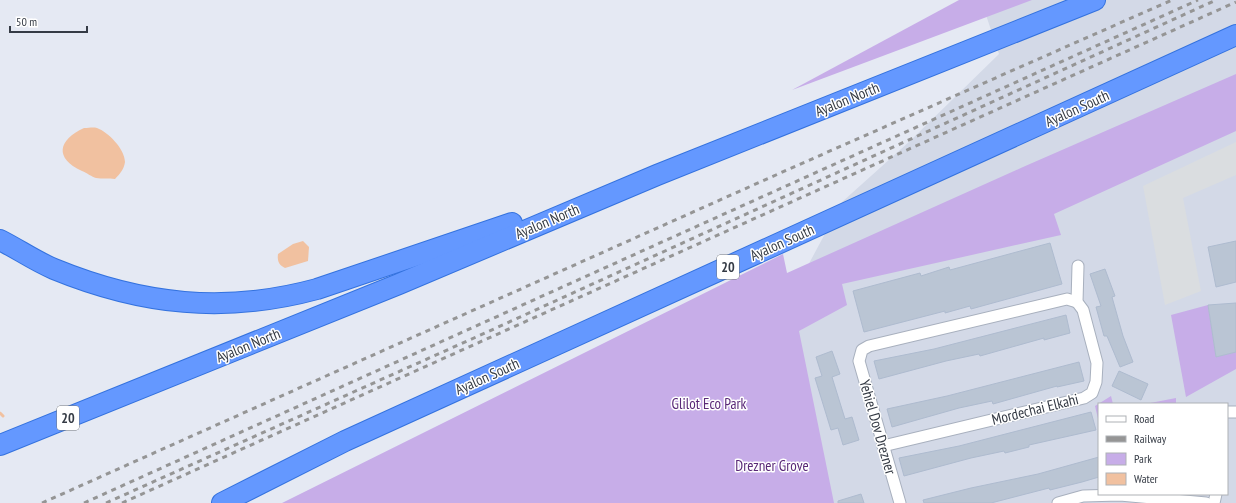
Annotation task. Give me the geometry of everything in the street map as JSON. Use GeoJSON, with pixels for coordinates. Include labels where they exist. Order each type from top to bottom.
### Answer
{"type":"FeatureCollection","features":[{"type":"Feature","properties":{"kind":"highway","name":"Ayalon North"},"geometry":{"type":"LineString","coordinates":[[0,445],[399,284],[657,175],[1095,0]]}},
{"type":"Feature","properties":{"kind":"highway","name":"Ayalon South"},"geometry":{"type":"LineString","coordinates":[[222,503],[345,440],[1236,35]]}},
{"type":"Feature","properties":{"kind":"highway"},"geometry":{"type":"LineString","coordinates":[[0,240],[52,268],[110,289],[170,302],[200,304],[259,301],[288,297],[317,289],[657,175]]}},
{"type":"Feature","properties":{"kind":"highway"},"geometry":{"type":"LineString","coordinates":[[0,441],[136,391]]}},
{"type":"Feature","properties":{"kind":"street","name":"Mordechai Elkahi"},"geometry":{"type":"LineString","coordinates":[[884,446],[1084,398],[1092,393],[1096,382],[1097,363],[1083,310],[1077,302],[1078,266]]}},
{"type":"Feature","properties":{"kind":"street","name":"Yehiel Dov Drezner"},"geometry":{"type":"LineString","coordinates":[[900,503],[859,361],[862,350],[869,346],[1067,299],[1077,302]]}},
{"type":"Feature","properties":{"kind":"street"},"geometry":{"type":"LineString","coordinates":[[1058,503],[1083,496],[1102,495]]}},
{"type":"Feature","properties":{"kind":"street"},"geometry":{"type":"LineString","coordinates":[[1130,495],[1206,503]]}},
{"type":"Feature","properties":{"kind":"shaded area"},"geometry":{"type":"Polygon","coordinates":[[[981,0],[1236,0],[1236,503],[586,503],[805,271],[842,202],[910,141],[999,54],[981,0]]]}},
{"type":"Feature","properties":{"kind":"shaded area"},"geometry":{"type":"Polygon","coordinates":[[[1236,142],[1236,175],[1183,198],[1201,291],[1165,305],[1143,186],[1236,142]]]}},
{"type":"Feature","properties":{"kind":"green space"},"geometry":{"type":"Polygon","coordinates":[[[959,0],[1032,0],[792,90],[959,0]]]}},
{"type":"Feature","properties":{"kind":"green space","name":"Glilot Eco Park"},"geometry":{"type":"Polygon","coordinates":[[[1236,74],[1236,131],[1054,214],[1061,235],[842,284],[847,305],[799,331],[834,503],[282,503],[783,254],[787,273],[1023,167],[1236,74]]]}},
{"type":"Feature","properties":{"kind":"green space"},"geometry":{"type":"Polygon","coordinates":[[[1208,305],[1216,357],[1236,352],[1236,369],[1186,397],[1171,315],[1208,305]]]}},
{"type":"Feature","properties":{"kind":"green space"},"geometry":{"type":"Polygon","coordinates":[[[1111,396],[1113,403],[1100,403],[1111,396]]]}},
{"type":"Feature","properties":{"kind":"green space"},"geometry":{"type":"Polygon","coordinates":[[[1176,398],[1176,403],[1150,403],[1176,398]]]}},
{"type":"Feature","properties":{"kind":"green space"},"geometry":{"type":"Polygon","coordinates":[[[1098,404],[1098,419],[1095,406],[1098,404]]]}},
{"type":"Feature","properties":{"kind":"water"},"geometry":{"type":"Polygon","coordinates":[[[84,128],[95,128],[101,130],[111,137],[119,147],[125,162],[122,171],[115,179],[94,177],[73,166],[63,155],[65,143],[75,133],[84,128]]]}},
{"type":"Feature","properties":{"kind":"water"},"geometry":{"type":"Polygon","coordinates":[[[303,241],[309,247],[308,261],[285,268],[281,266],[278,261],[278,254],[293,244],[303,241]]]}},
{"type":"Feature","properties":{"kind":"building"},"geometry":{"type":"Polygon","coordinates":[[[1236,241],[1236,282],[1216,287],[1208,247],[1236,241]]]}},
{"type":"Feature","properties":{"kind":"building"},"geometry":{"type":"Polygon","coordinates":[[[1050,243],[1062,284],[971,309],[970,306],[945,313],[945,311],[864,332],[853,291],[920,273],[921,276],[949,267],[950,270],[1050,243]]]}},
{"type":"Feature","properties":{"kind":"building"},"geometry":{"type":"Polygon","coordinates":[[[1105,269],[1115,296],[1112,297],[1123,336],[1133,362],[1120,367],[1107,336],[1104,336],[1096,307],[1101,306],[1090,274],[1105,269]]]}},
{"type":"Feature","properties":{"kind":"building"},"geometry":{"type":"Polygon","coordinates":[[[1236,303],[1236,352],[1216,357],[1208,305],[1236,303]]]}},
{"type":"Feature","properties":{"kind":"building"},"geometry":{"type":"Polygon","coordinates":[[[1066,315],[1070,333],[1044,340],[1044,338],[980,356],[979,354],[946,361],[879,379],[874,361],[934,349],[1066,315]]]}},
{"type":"Feature","properties":{"kind":"building"},"geometry":{"type":"Polygon","coordinates":[[[832,351],[840,374],[832,377],[845,419],[852,417],[859,440],[843,445],[838,428],[831,430],[815,378],[822,376],[816,357],[832,351]]]}},
{"type":"Feature","properties":{"kind":"building"},"geometry":{"type":"Polygon","coordinates":[[[1079,362],[1084,381],[1057,386],[993,404],[992,401],[959,408],[892,427],[887,409],[947,396],[1079,362]]]}},
{"type":"Feature","properties":{"kind":"building"},"geometry":{"type":"Polygon","coordinates":[[[1119,371],[1148,384],[1141,400],[1112,386],[1119,371]]]}},
{"type":"Feature","properties":{"kind":"building"},"geometry":{"type":"Polygon","coordinates":[[[1091,412],[1096,430],[1029,445],[1029,447],[1005,453],[1004,451],[971,458],[904,476],[899,458],[959,446],[1091,412]]]}},
{"type":"Feature","properties":{"kind":"building"},"geometry":{"type":"Polygon","coordinates":[[[1098,457],[1098,477],[1050,490],[1049,488],[991,503],[924,503],[923,500],[971,488],[1038,474],[1098,457]]]}},
{"type":"Feature","properties":{"kind":"building"},"geometry":{"type":"Polygon","coordinates":[[[861,494],[864,503],[838,503],[838,501],[861,494]]]}},
{"type":"Feature","properties":{"kind":"waterway"},"geometry":{"type":"LineString","coordinates":[[0,413],[3,416]]}},
{"type":"Feature","properties":{"kind":"railway"},"geometry":{"type":"LineString","coordinates":[[42,503],[787,170],[1172,0]]}},
{"type":"Feature","properties":{"kind":"railway"},"geometry":{"type":"LineString","coordinates":[[84,503],[1198,0]]}},
{"type":"Feature","properties":{"kind":"railway"},"geometry":{"type":"LineString","coordinates":[[106,503],[485,333],[1216,0]]}},
{"type":"Feature","properties":{"kind":"railway"},"geometry":{"type":"LineString","coordinates":[[122,503],[1236,2]]}},
{"type":"Feature","properties":{"kind":"park label","name":"Drezner Grove"},"geometry":{"type":"Point","coordinates":[772,465]}}]}
